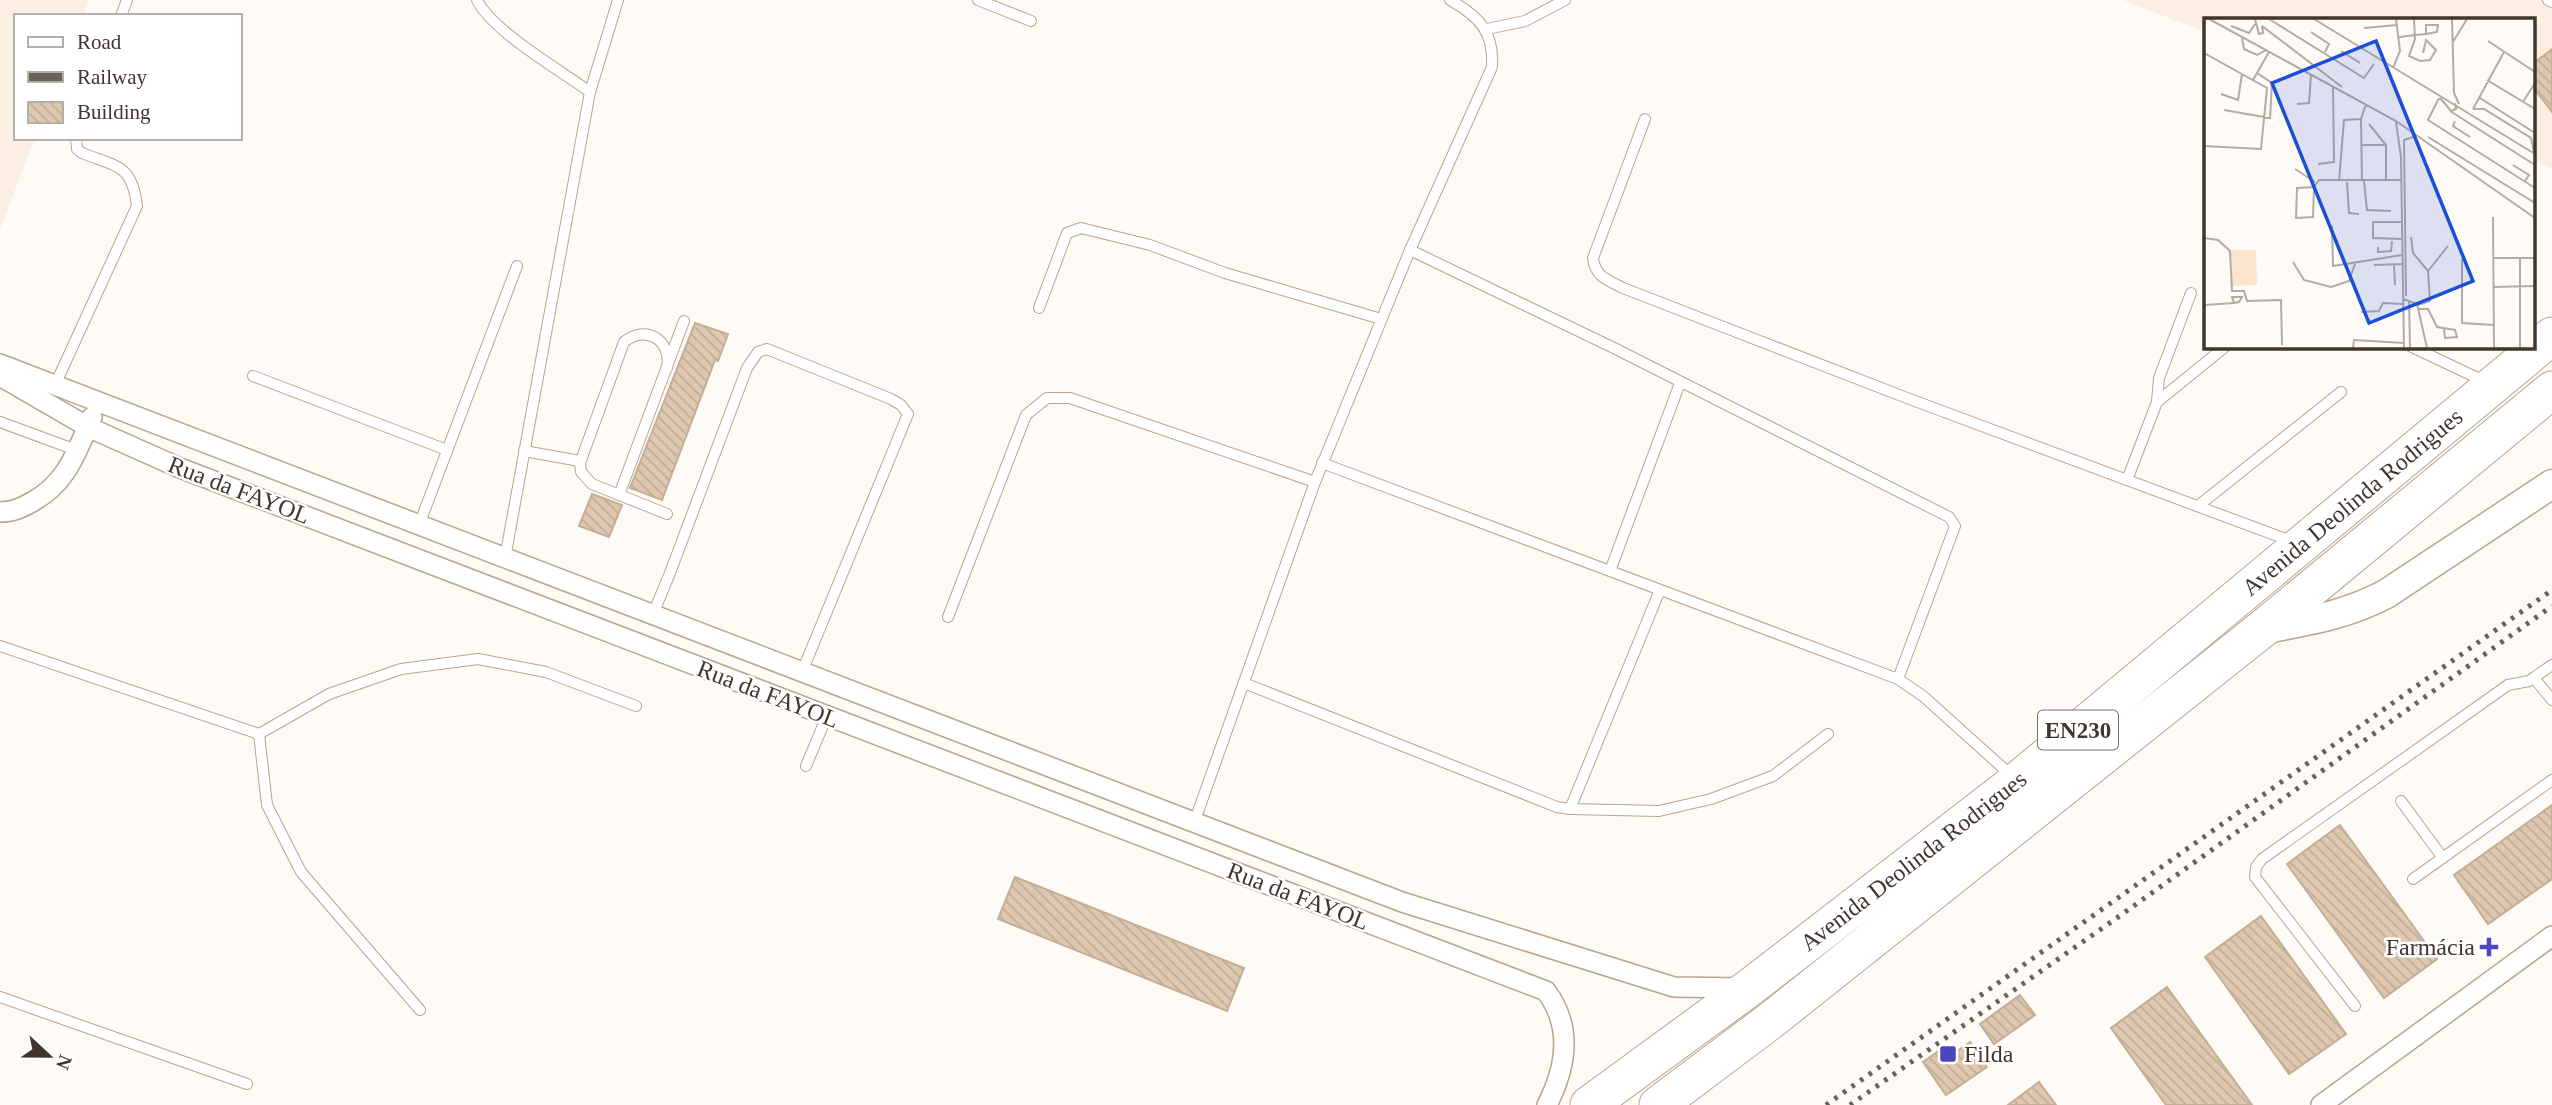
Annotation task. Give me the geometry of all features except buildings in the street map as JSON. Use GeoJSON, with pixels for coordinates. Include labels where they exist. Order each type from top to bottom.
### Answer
{"type":"FeatureCollection","features":[{"type":"Feature","properties":{"kind":"highway","name":"Avenida Deolinda Rodrigues"},"geometry":{"type":"LineString","coordinates":[[1588,1105],[1749,988],[2017,780],[2552,336]]}},
{"type":"Feature","properties":{"kind":"highway","name":"Avenida Deolinda Rodrigues"},"geometry":{"type":"LineString","coordinates":[[1658,1105],[1770,1021],[2261,630],[2552,390]]}},
{"type":"Feature","properties":{"kind":"main road"},"geometry":{"type":"LineString","coordinates":[[2261,630],[2358,609],[2386,594],[2552,484]]}},
{"type":"Feature","properties":{"kind":"street","name":"Rua da FAYOL"},"geometry":{"type":"LineString","coordinates":[[0,364],[1402,902],[1674,986],[1749,988]]}},
{"type":"Feature","properties":{"kind":"street","name":"Rua da FAYOL"},"geometry":{"type":"LineString","coordinates":[[0,376],[88,427],[192,473],[1546,991],[1555,1004],[1564,1030],[1564,1057],[1557,1084],[1547,1105]]}},
{"type":"Feature","properties":{"kind":"street"},"geometry":{"type":"LineString","coordinates":[[0,512],[16,510],[57,485],[99,403]]}},
{"type":"Feature","properties":{"kind":"street"},"geometry":{"type":"LineString","coordinates":[[2320,1105],[2552,936]]}},
{"type":"Feature","properties":{"kind":"lane"},"geometry":{"type":"LineString","coordinates":[[477,0],[480,7],[507,34],[590,92]]}},
{"type":"Feature","properties":{"kind":"lane"},"geometry":{"type":"LineString","coordinates":[[505,558],[590,92],[618,0]]}},
{"type":"Feature","properties":{"kind":"lane"},"geometry":{"type":"LineString","coordinates":[[978,0],[1031,21]]}},
{"type":"Feature","properties":{"kind":"lane"},"geometry":{"type":"LineString","coordinates":[[1194,824],[1322,463],[1410,250],[1492,67],[1493,51],[1487,29],[1452,0]]}},
{"type":"Feature","properties":{"kind":"lane"},"geometry":{"type":"LineString","coordinates":[[1487,29],[1525,21],[1565,0]]}},
{"type":"Feature","properties":{"kind":"lane"},"geometry":{"type":"LineString","coordinates":[[1645,119],[1592,258],[1600,277],[1907,398],[2302,545]]}},
{"type":"Feature","properties":{"kind":"lane"},"geometry":{"type":"LineString","coordinates":[[55,385],[137,206],[135,185],[126,171],[82,153],[76,140]]}},
{"type":"Feature","properties":{"kind":"lane"},"geometry":{"type":"LineString","coordinates":[[1039,308],[1067,233],[1081,228],[1150,246],[1225,273],[1381,319]]}},
{"type":"Feature","properties":{"kind":"lane"},"geometry":{"type":"LineString","coordinates":[[1410,250],[1614,348],[1943,513],[1953,521],[1955,526],[1898,679]]}},
{"type":"Feature","properties":{"kind":"lane"},"geometry":{"type":"LineString","coordinates":[[419,525],[517,266]]}},
{"type":"Feature","properties":{"kind":"lane"},"geometry":{"type":"LineString","coordinates":[[2127,480],[2157,402],[2159,378],[2191,293]]}},
{"type":"Feature","properties":{"kind":"lane"},"geometry":{"type":"LineString","coordinates":[[619,495],[684,321]]}},
{"type":"Feature","properties":{"kind":"lane"},"geometry":{"type":"LineString","coordinates":[[667,368],[667,351],[653,335],[637,334],[624,342],[580,461],[581,472],[592,484],[667,514]]}},
{"type":"Feature","properties":{"kind":"lane"},"geometry":{"type":"LineString","coordinates":[[2157,402],[2224,348]]}},
{"type":"Feature","properties":{"kind":"lane"},"geometry":{"type":"LineString","coordinates":[[2414,348],[2493,385]]}},
{"type":"Feature","properties":{"kind":"lane"},"geometry":{"type":"LineString","coordinates":[[653,614],[747,369],[758,352],[767,349],[891,400],[901,405],[908,414],[802,673]]}},
{"type":"Feature","properties":{"kind":"lane"},"geometry":{"type":"LineString","coordinates":[[253,376],[447,450]]}},
{"type":"Feature","properties":{"kind":"lane"},"geometry":{"type":"LineString","coordinates":[[1610,570],[1680,383]]}},
{"type":"Feature","properties":{"kind":"lane"},"geometry":{"type":"LineString","coordinates":[[2198,506],[2341,393]]}},
{"type":"Feature","properties":{"kind":"lane"},"geometry":{"type":"LineString","coordinates":[[948,617],[1026,415],[1046,398],[1070,398],[1315,482]]}},
{"type":"Feature","properties":{"kind":"lane"},"geometry":{"type":"LineString","coordinates":[[0,422],[76,450]]}},
{"type":"Feature","properties":{"kind":"lane"},"geometry":{"type":"LineString","coordinates":[[524,452],[580,461]]}},
{"type":"Feature","properties":{"kind":"lane"},"geometry":{"type":"LineString","coordinates":[[1322,463],[1898,679],[1923,696],[2017,780]]}},
{"type":"Feature","properties":{"kind":"lane"},"geometry":{"type":"LineString","coordinates":[[1570,809],[1660,590]]}},
{"type":"Feature","properties":{"kind":"lane"},"geometry":{"type":"LineString","coordinates":[[0,646],[259,734],[330,694],[401,669],[478,659],[546,673],[636,706]]}},
{"type":"Feature","properties":{"kind":"lane"},"geometry":{"type":"LineString","coordinates":[[2355,1006],[2255,877],[2256,867],[2262,859],[2508,685],[2534,678],[2552,665]]}},
{"type":"Feature","properties":{"kind":"lane"},"geometry":{"type":"LineString","coordinates":[[2534,678],[2552,700]]}},
{"type":"Feature","properties":{"kind":"lane"},"geometry":{"type":"LineString","coordinates":[[1244,683],[1557,807],[1570,809],[1659,811],[1711,799],[1773,776],[1828,734]]}},
{"type":"Feature","properties":{"kind":"lane"},"geometry":{"type":"LineString","coordinates":[[806,766],[827,716]]}},
{"type":"Feature","properties":{"kind":"lane"},"geometry":{"type":"LineString","coordinates":[[259,734],[267,805],[301,872],[420,1010]]}},
{"type":"Feature","properties":{"kind":"lane"},"geometry":{"type":"LineString","coordinates":[[2413,879],[2552,780]]}},
{"type":"Feature","properties":{"kind":"lane"},"geometry":{"type":"LineString","coordinates":[[2401,801],[2443,858]]}},
{"type":"Feature","properties":{"kind":"lane"},"geometry":{"type":"LineString","coordinates":[[0,997],[247,1084]]}},
{"type":"Feature","properties":{"kind":"shaded area"},"geometry":{"type":"Polygon","coordinates":[[[0,0],[89,0],[84,14],[14,14],[14,140],[34,140],[0,229],[0,0]]]}},
{"type":"Feature","properties":{"kind":"shaded area"},"geometry":{"type":"Polygon","coordinates":[[[2123,0],[2552,0],[2552,168],[2534,161],[2534,18],[2204,18],[2204,32],[2123,0]]]}},
{"type":"Feature","properties":{"kind":"railway"},"geometry":{"type":"LineString","coordinates":[[1826,1105],[2552,590]]}},
{"type":"Feature","properties":{"kind":"railway"},"geometry":{"type":"LineString","coordinates":[[1850,1105],[2121,915],[2552,606]]}},
{"type":"Feature","properties":{"kind":"place","name":"Farmácia"},"geometry":{"type":"Point","coordinates":[2489,947]}},
{"type":"Feature","properties":{"kind":"place","name":"Filda"},"geometry":{"type":"Point","coordinates":[1948,1054]}}]}
